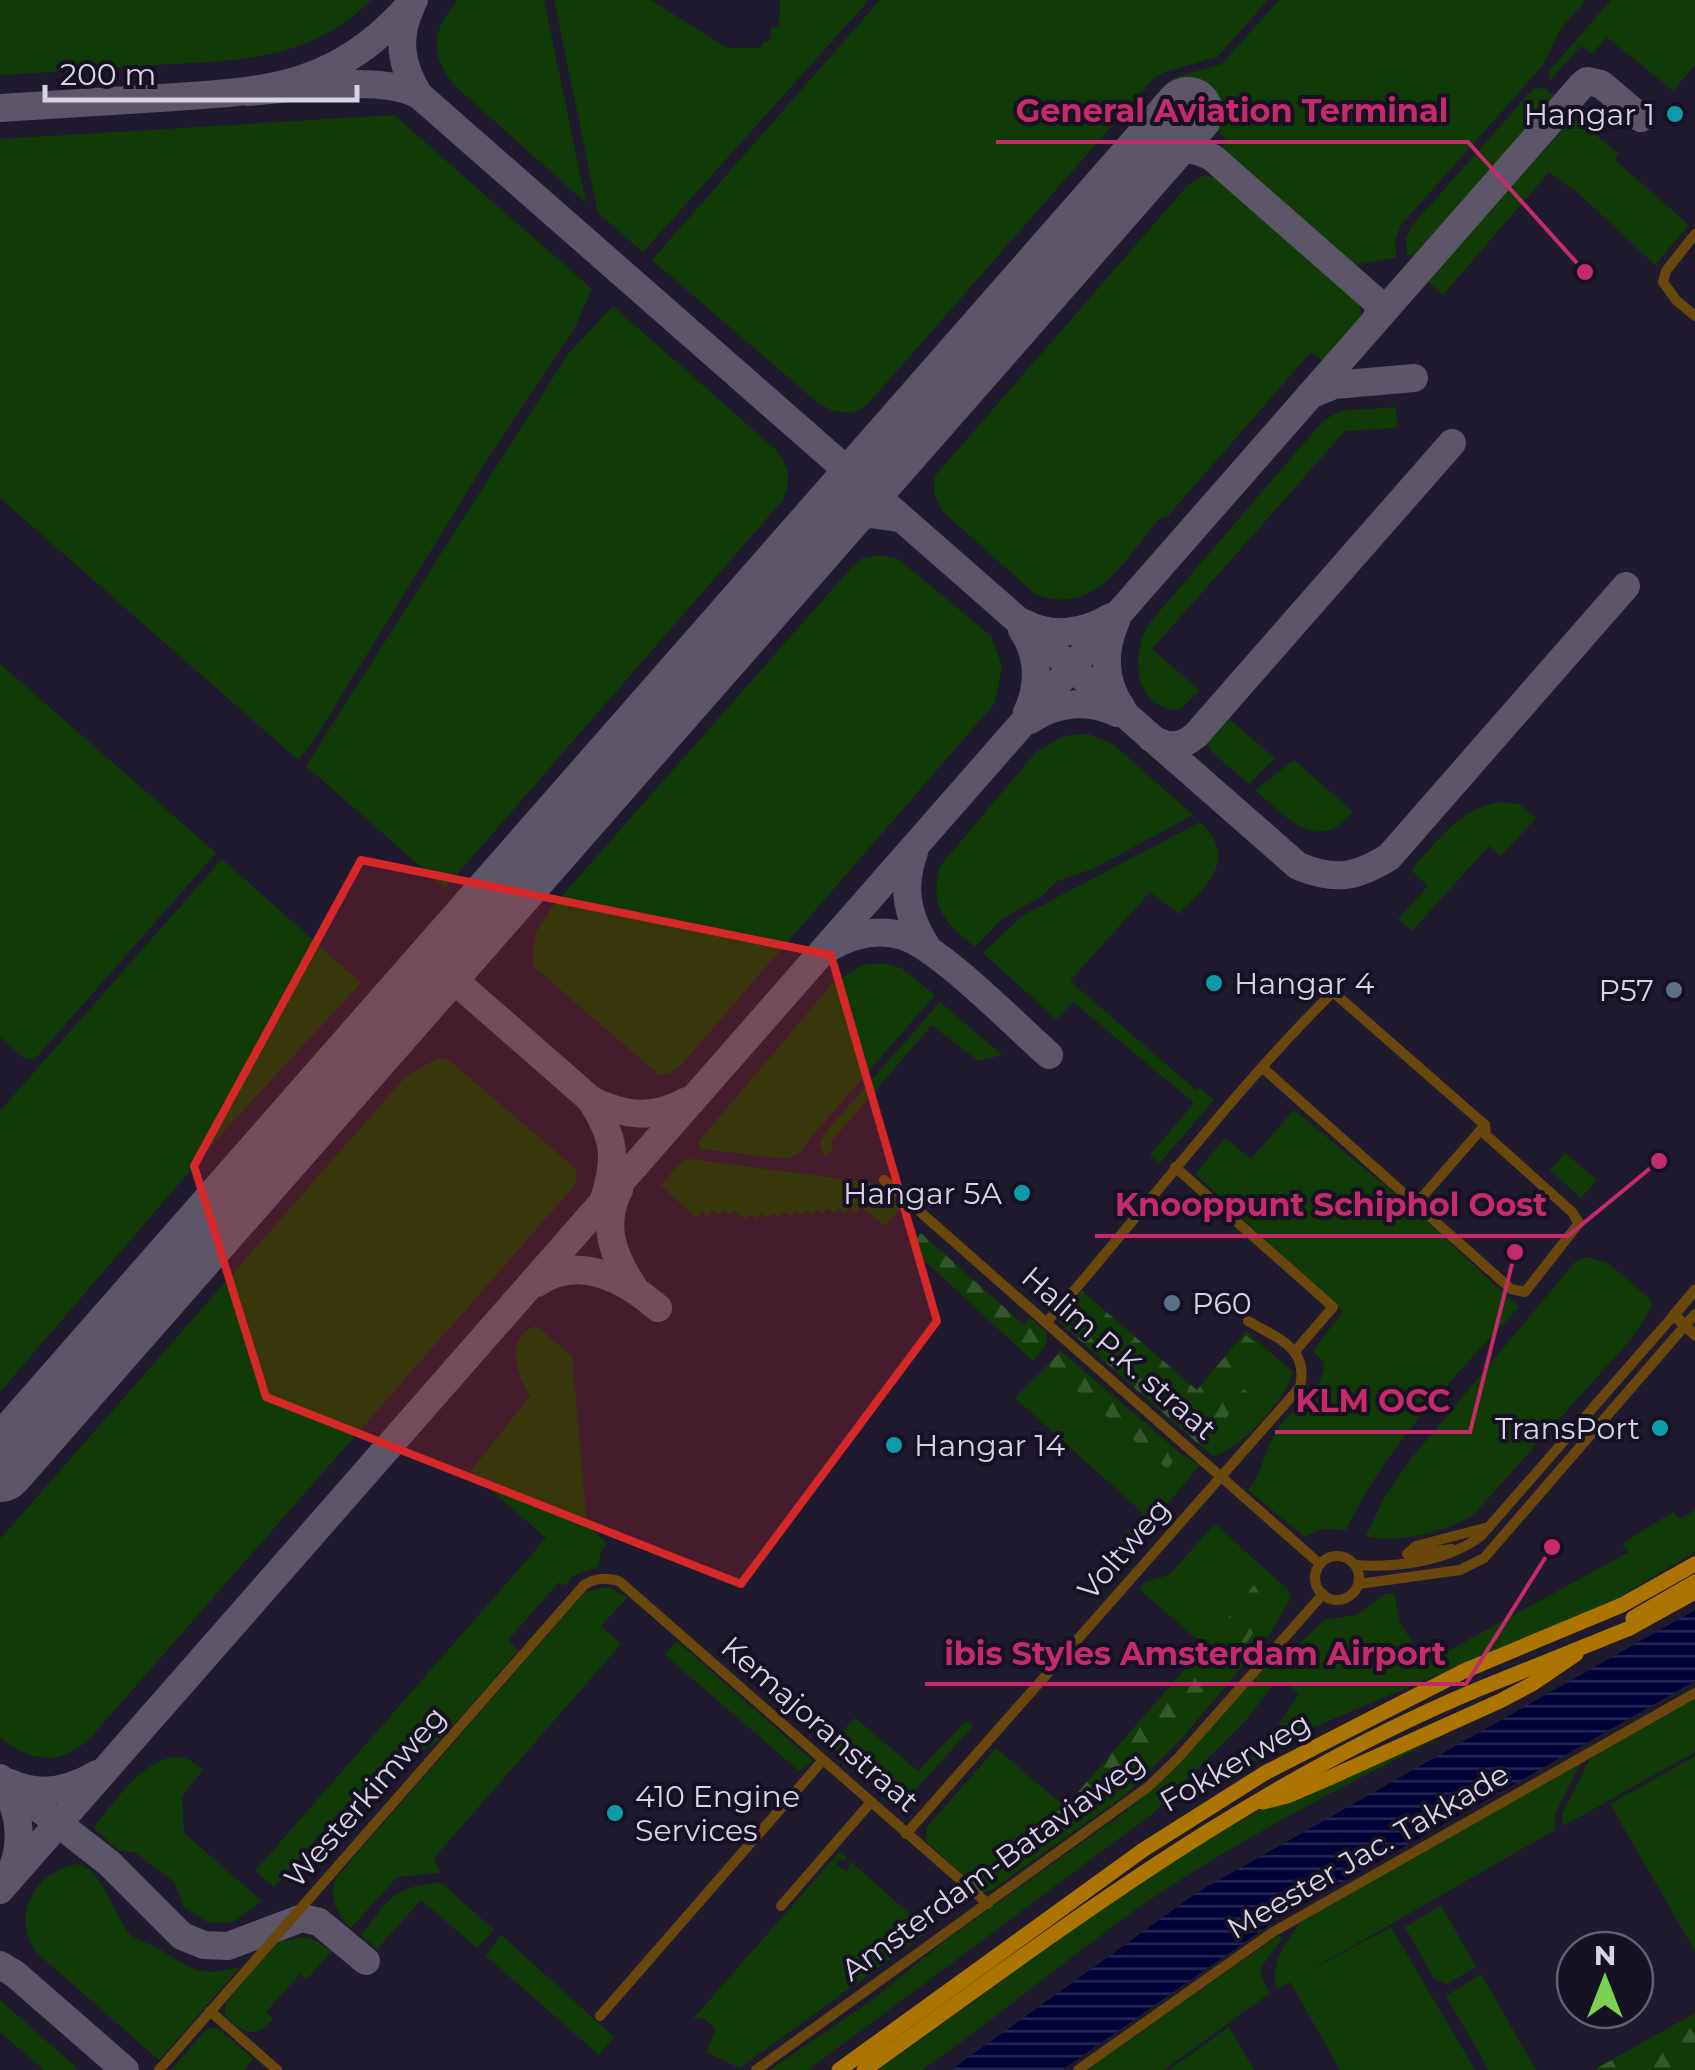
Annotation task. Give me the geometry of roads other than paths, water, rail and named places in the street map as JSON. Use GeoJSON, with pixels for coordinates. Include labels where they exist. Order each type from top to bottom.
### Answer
{"type":"FeatureCollection","features":[{"type":"Feature","properties":{"kind":"main road","name":"Fokkerweg"},"geometry":{"type":"LineString","coordinates":[[840,2070],[1143,1850],[1265,1773],[1464,1672],[1622,1605],[1695,1564]]}},
{"type":"Feature","properties":{"kind":"main road"},"geometry":{"type":"LineString","coordinates":[[1245,1806],[1287,1796],[1517,1693],[1695,1582]]}},
{"type":"Feature","properties":{"kind":"main road","name":"Fokkerweg"},"geometry":{"type":"LineString","coordinates":[[864,2070],[1115,1890],[1245,1806],[1391,1727],[1630,1628],[1695,1592]]}},
{"type":"Feature","properties":{"kind":"street"},"geometry":{"type":"LineString","coordinates":[[1695,234],[1666,271],[1663,282],[1695,316]]}},
{"type":"Feature","properties":{"kind":"street"},"geometry":{"type":"LineString","coordinates":[[1047,1322],[1176,1168],[1263,1068],[1332,992],[1485,1124],[1486,1135],[1579,1222],[1525,1292],[1511,1289],[1418,1202],[1263,1068]]}},
{"type":"Feature","properties":{"kind":"street"},"geometry":{"type":"LineString","coordinates":[[1418,1202],[1485,1124]]}},
{"type":"Feature","properties":{"kind":"street"},"geometry":{"type":"LineString","coordinates":[[1176,1168],[1333,1307],[1296,1350],[1248,1321]]}},
{"type":"Feature","properties":{"kind":"street","name":"Halim P.K. straat"},"geometry":{"type":"LineString","coordinates":[[884,1180],[1320,1564]]}},
{"type":"Feature","properties":{"kind":"street"},"geometry":{"type":"LineString","coordinates":[[1356,1565],[1434,1558],[1471,1543],[1695,1290]]}},
{"type":"Feature","properties":{"kind":"street"},"geometry":{"type":"LineString","coordinates":[[1358,1584],[1356,1565],[1334,1556],[1320,1564],[1315,1580],[1323,1594],[1338,1600],[1346,1598],[1358,1584],[1460,1570],[1478,1563],[1693,1324],[1677,1311]]}},
{"type":"Feature","properties":{"kind":"street","name":"Voltweg"},"geometry":{"type":"LineString","coordinates":[[906,1834],[1300,1387],[1304,1369],[1296,1350]]}},
{"type":"Feature","properties":{"kind":"street"},"geometry":{"type":"LineString","coordinates":[[1402,1559],[1416,1546],[1490,1526]]}},
{"type":"Feature","properties":{"kind":"street","name":"Westerkimweg"},"geometry":{"type":"LineString","coordinates":[[159,2070],[584,1584],[605,1578],[619,1581]]}},
{"type":"Feature","properties":{"kind":"street","name":"Kemajoranstraat"},"geometry":{"type":"LineString","coordinates":[[619,1581],[988,1904]]}},
{"type":"Feature","properties":{"kind":"street","name":"Amsterdam-Bataviaweg"},"geometry":{"type":"LineString","coordinates":[[756,2070],[1148,1787],[1323,1594]]}},
{"type":"Feature","properties":{"kind":"street","name":"Meester Jac. Takkade"},"geometry":{"type":"LineString","coordinates":[[1078,2070],[1272,1932],[1695,1693]]}},
{"type":"Feature","properties":{"kind":"street"},"geometry":{"type":"LineString","coordinates":[[600,2016],[823,1760]]}},
{"type":"Feature","properties":{"kind":"street"},"geometry":{"type":"LineString","coordinates":[[781,1906],[870,1802]]}},
{"type":"Feature","properties":{"kind":"street"},"geometry":{"type":"LineString","coordinates":[[210,2011],[277,2070]]}},
{"type":"Feature","properties":{"kind":"place","name":"Hangar 1"},"geometry":{"type":"Point","coordinates":[1675,114]}},
{"type":"Feature","properties":{"kind":"place","name":"General Aviation Terminal"},"geometry":{"type":"Point","coordinates":[1585,272]}},
{"type":"Feature","properties":{"kind":"place","name":"Hangar 4"},"geometry":{"type":"Point","coordinates":[1214,983]}},
{"type":"Feature","properties":{"kind":"place","name":"P57"},"geometry":{"type":"Point","coordinates":[1674,990]}},
{"type":"Feature","properties":{"kind":"place","name":"Knooppunt Schiphol Oost"},"geometry":{"type":"Point","coordinates":[1659,1161]}},
{"type":"Feature","properties":{"kind":"place","name":"Hangar 5A"},"geometry":{"type":"Point","coordinates":[1022,1193]}},
{"type":"Feature","properties":{"kind":"place","name":"KLM OCC"},"geometry":{"type":"Point","coordinates":[1515,1252]}},
{"type":"Feature","properties":{"kind":"place","name":"P60"},"geometry":{"type":"Point","coordinates":[1172,1303]}},
{"type":"Feature","properties":{"kind":"place","name":"TransPort"},"geometry":{"type":"Point","coordinates":[1660,1428]}},
{"type":"Feature","properties":{"kind":"place","name":"Hangar 14"},"geometry":{"type":"Point","coordinates":[894,1445]}},
{"type":"Feature","properties":{"kind":"place","name":"ibis Styles Amsterdam Airport"},"geometry":{"type":"Point","coordinates":[1552,1547]}},
{"type":"Feature","properties":{"kind":"place","name":"410 Engine Services"},"geometry":{"type":"Point","coordinates":[615,1813]}}]}
